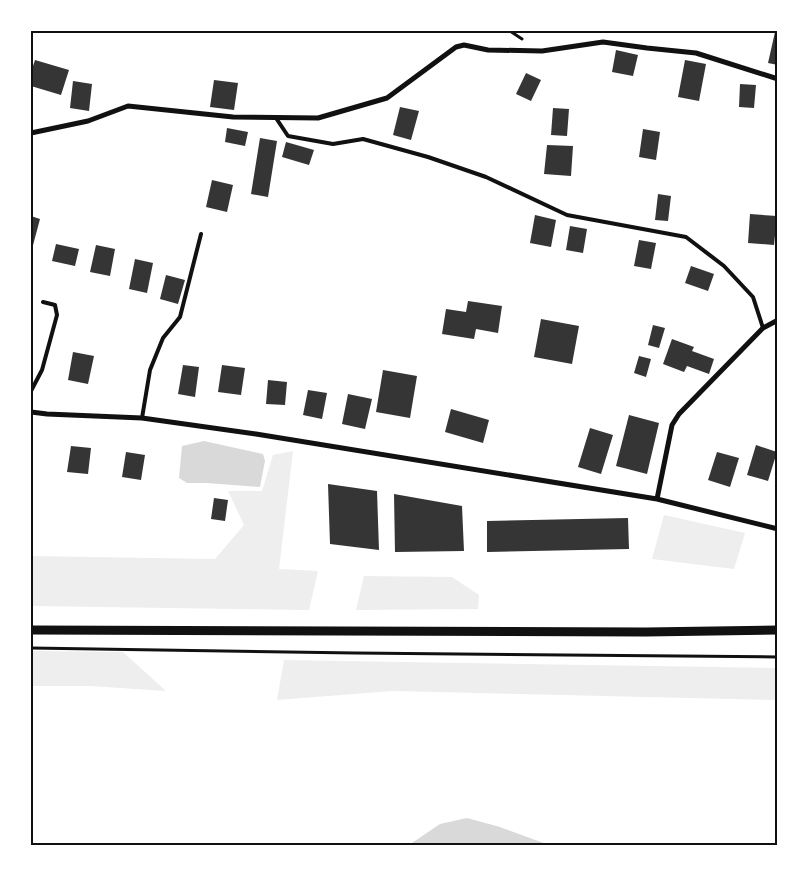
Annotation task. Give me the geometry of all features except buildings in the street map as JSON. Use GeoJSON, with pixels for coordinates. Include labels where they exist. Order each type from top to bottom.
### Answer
{"type":"FeatureCollection","features":[{"type":"Feature","properties":{"kind":"street"},"geometry":{"type":"LineString","coordinates":[[31,133],[88,121],[128,106],[233,117],[318,118],[387,98],[456,47],[464,45],[488,50],[542,51],[603,42],[696,53],[778,79]]}},
{"type":"Feature","properties":{"kind":"street"},"geometry":{"type":"LineString","coordinates":[[657,499],[672,426],[678,414],[763,328],[778,320]]}},
{"type":"Feature","properties":{"kind":"street"},"geometry":{"type":"LineString","coordinates":[[31,412],[142,418],[256,434],[657,499],[778,529]]}},
{"type":"Feature","properties":{"kind":"street"},"geometry":{"type":"LineString","coordinates":[[31,630],[646,632],[778,630]]}},
{"type":"Feature","properties":{"kind":"lane"},"geometry":{"type":"LineString","coordinates":[[276,118],[288,136],[333,144],[364,138],[486,177],[567,215],[686,237],[724,266],[753,297],[763,328]]}},
{"type":"Feature","properties":{"kind":"lane"},"geometry":{"type":"LineString","coordinates":[[142,418],[150,370],[162,338],[180,317],[201,234]]}},
{"type":"Feature","properties":{"kind":"lane"},"geometry":{"type":"LineString","coordinates":[[31,391],[42,370],[58,315],[55,305],[43,302]]}},
{"type":"Feature","properties":{"kind":"path"},"geometry":{"type":"LineString","coordinates":[[31,648],[778,657]]}},
{"type":"Feature","properties":{"kind":"shaded area"},"geometry":{"type":"Polygon","coordinates":[[[204,441],[263,454],[265,461],[260,487],[187,483],[179,478],[182,446],[204,441]]]}},
{"type":"Feature","properties":{"kind":"shaded area"},"geometry":{"type":"Polygon","coordinates":[[[293,451],[279,569],[318,571],[309,610],[31,606],[31,556],[215,559],[244,525],[228,491],[262,491],[273,455],[293,451]]]}},
{"type":"Feature","properties":{"kind":"shaded area"},"geometry":{"type":"Polygon","coordinates":[[[664,515],[745,533],[734,569],[652,559],[664,515]]]}},
{"type":"Feature","properties":{"kind":"shaded area"},"geometry":{"type":"Polygon","coordinates":[[[364,576],[452,577],[479,595],[478,609],[356,610],[364,576]]]}},
{"type":"Feature","properties":{"kind":"shaded area"},"geometry":{"type":"Polygon","coordinates":[[[31,651],[123,652],[166,691],[90,686],[31,686],[31,651]]]}},
{"type":"Feature","properties":{"kind":"shaded area"},"geometry":{"type":"Polygon","coordinates":[[[284,660],[778,668],[778,695],[774,700],[392,691],[277,700],[284,660]]]}},
{"type":"Feature","properties":{"kind":"shaded area"},"geometry":{"type":"Polygon","coordinates":[[[467,818],[500,827],[549,845],[409,845],[440,824],[467,818]]]}}]}
